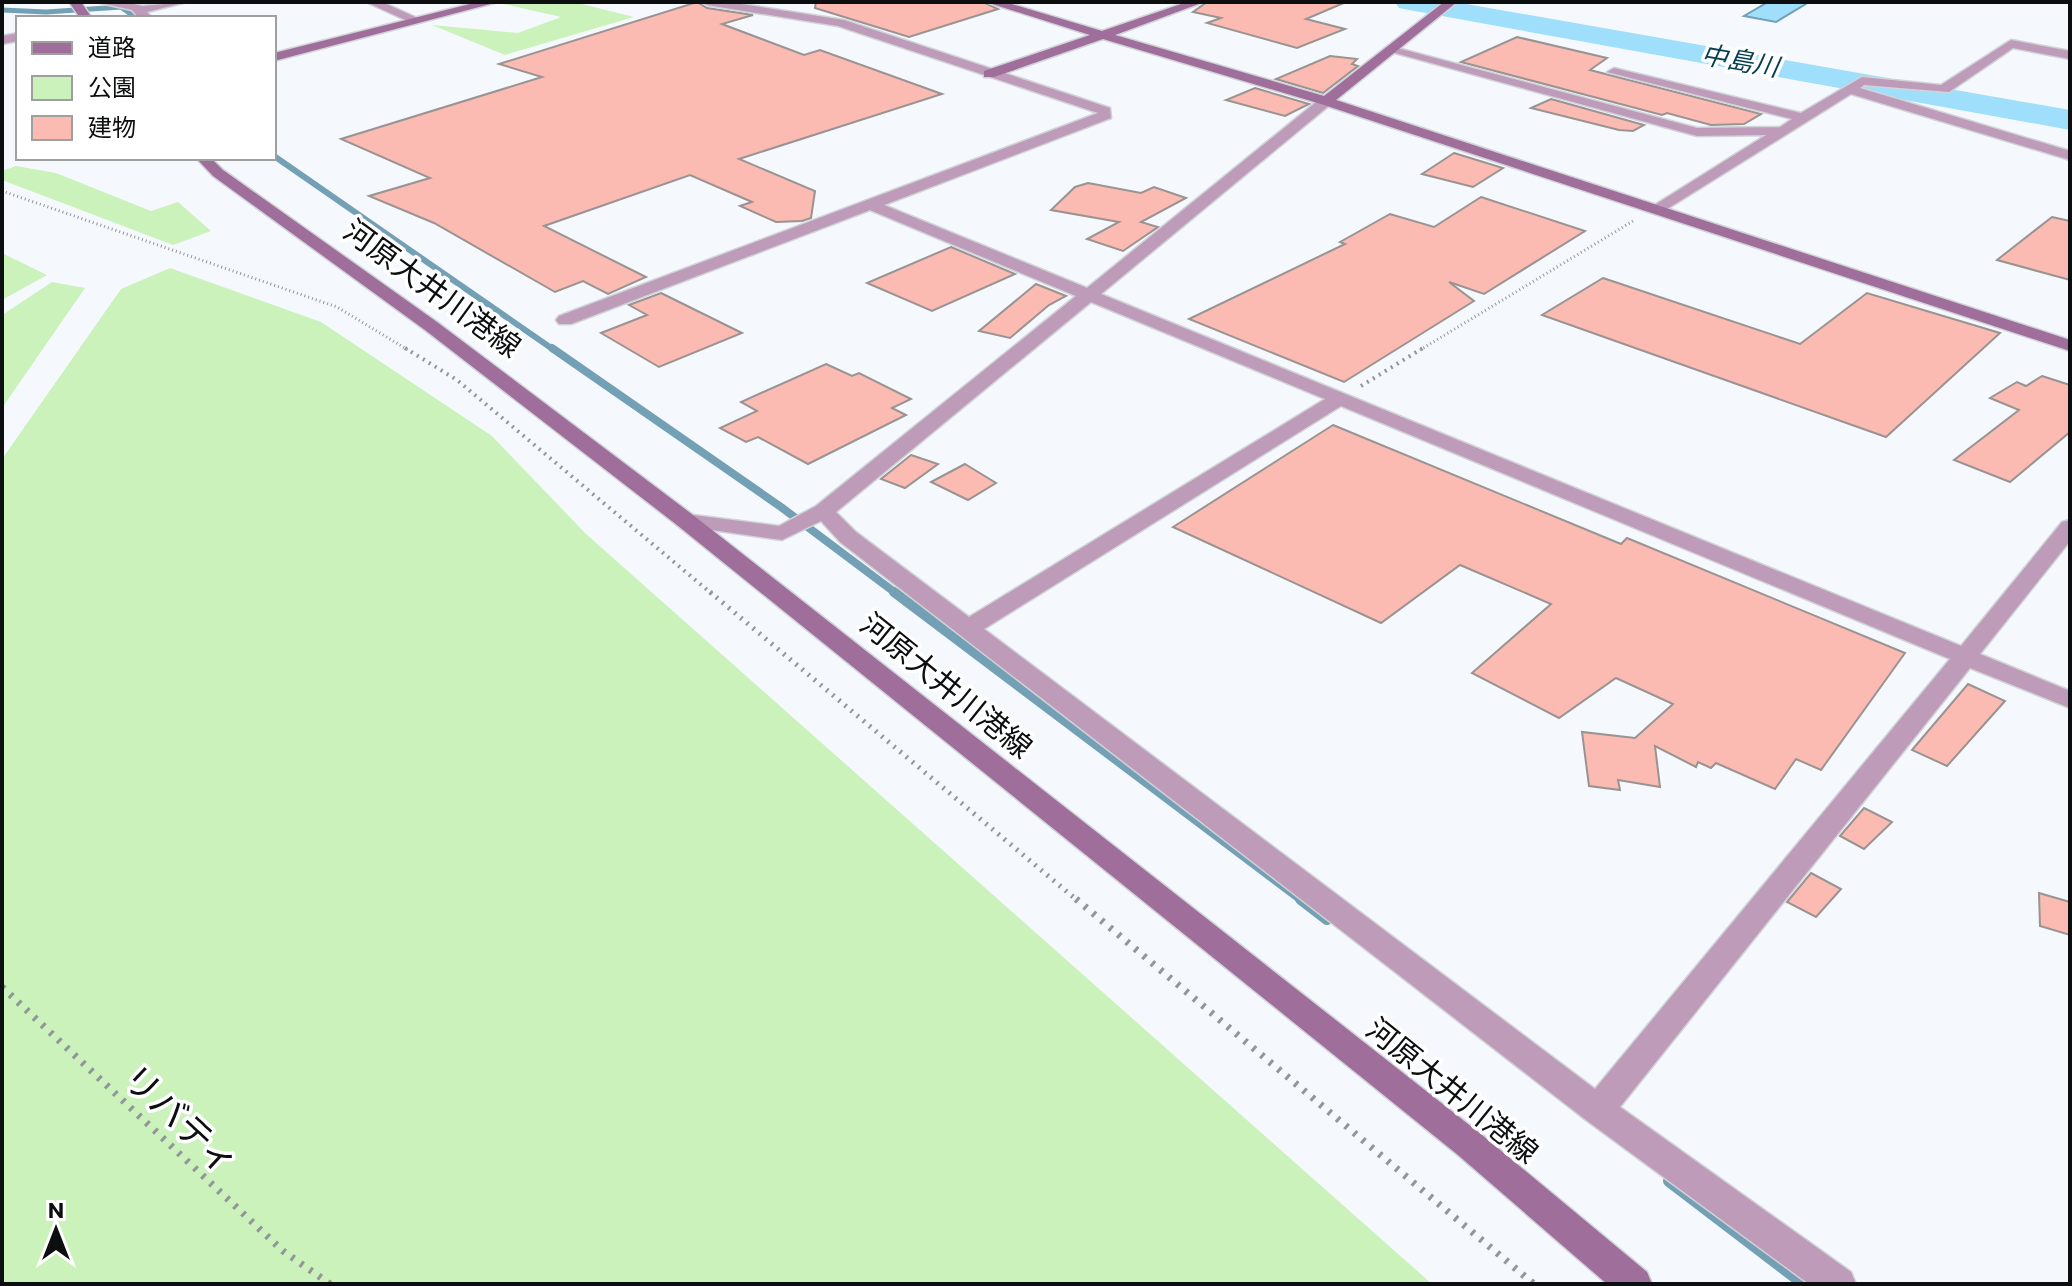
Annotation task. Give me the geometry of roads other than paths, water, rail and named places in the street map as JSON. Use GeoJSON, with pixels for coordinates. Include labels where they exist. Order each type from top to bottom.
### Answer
{"type":"FeatureCollection","features":[{"type":"Feature","properties":{"kind":"street"},"geometry":{"type":"LineString","coordinates":[[102,2],[126,4],[142,14],[181,2]]}},
{"type":"Feature","properties":{"kind":"street"},"geometry":{"type":"LineString","coordinates":[[372,2],[418,21]]}},
{"type":"Feature","properties":{"kind":"street"},"geometry":{"type":"LineString","coordinates":[[276,56],[492,2]]}},
{"type":"Feature","properties":{"kind":"street"},"geometry":{"type":"LineString","coordinates":[[565,320],[1106,115],[1105,111],[840,23],[707,2]]}},
{"type":"Feature","properties":{"kind":"street"},"geometry":{"type":"LineString","coordinates":[[992,2],[1326,101],[2070,346]]}},
{"type":"Feature","properties":{"kind":"street"},"geometry":{"type":"LineString","coordinates":[[989,74],[1198,2]]}},
{"type":"Feature","properties":{"kind":"street"},"geometry":{"type":"LineString","coordinates":[[685,520],[782,533],[820,513],[1446,7]]}},
{"type":"Feature","properties":{"kind":"street"},"geometry":{"type":"LineString","coordinates":[[1657,209],[1853,86],[1944,89],[2011,44],[2070,55]]}},
{"type":"Feature","properties":{"kind":"street"},"geometry":{"type":"LineString","coordinates":[[1390,50],[1610,96],[1663,122],[1697,132],[1783,131]]}},
{"type":"Feature","properties":{"kind":"street"},"geometry":{"type":"LineString","coordinates":[[1614,72],[1803,118]]}},
{"type":"Feature","properties":{"kind":"street"},"geometry":{"type":"LineString","coordinates":[[1610,96],[1643,79]]}},
{"type":"Feature","properties":{"kind":"street"},"geometry":{"type":"LineString","coordinates":[[1853,86],[2070,156]]}},
{"type":"Feature","properties":{"kind":"street"},"geometry":{"type":"LineString","coordinates":[[1663,122],[1712,96]]}},
{"type":"Feature","properties":{"kind":"street","name":"河原大井川港線"},"geometry":{"type":"LineString","coordinates":[[205,160],[218,173],[431,326],[685,520],[1445,1125],[1634,1284]]}},
{"type":"Feature","properties":{"kind":"street"},"geometry":{"type":"LineString","coordinates":[[871,205],[2070,700]]}},
{"type":"Feature","properties":{"kind":"street"},"geometry":{"type":"LineString","coordinates":[[968,628],[1341,398]]}},
{"type":"Feature","properties":{"kind":"street"},"geometry":{"type":"LineString","coordinates":[[820,513],[1598,1110],[1838,1284]]}},
{"type":"Feature","properties":{"kind":"street"},"geometry":{"type":"LineString","coordinates":[[1598,1110],[2070,527]]}},
{"type":"Feature","properties":{"kind":"water"},"geometry":{"type":"Polygon","coordinates":[[[1768,2],[1809,2],[1776,22],[1744,16],[1768,2]]]}},
{"type":"Feature","properties":{"kind":"waterway","name":"中島川"},"geometry":{"type":"LineString","coordinates":[[1409,2],[2070,120]]}},
{"type":"Feature","properties":{"kind":"waterway"},"geometry":{"type":"LineString","coordinates":[[2,10],[46,12],[121,7],[133,16]]}},
{"type":"Feature","properties":{"kind":"waterway"},"geometry":{"type":"LineString","coordinates":[[276,157],[554,350]]}},
{"type":"Feature","properties":{"kind":"waterway"},"geometry":{"type":"LineString","coordinates":[[552,348],[781,507],[897,594]]}},
{"type":"Feature","properties":{"kind":"waterway"},"geometry":{"type":"LineString","coordinates":[[894,592],[1304,901]]}},
{"type":"Feature","properties":{"kind":"waterway"},"geometry":{"type":"LineString","coordinates":[[1301,899],[1327,919]]}},
{"type":"Feature","properties":{"kind":"waterway"},"geometry":{"type":"LineString","coordinates":[[1669,1181],[1804,1284]]}}]}
